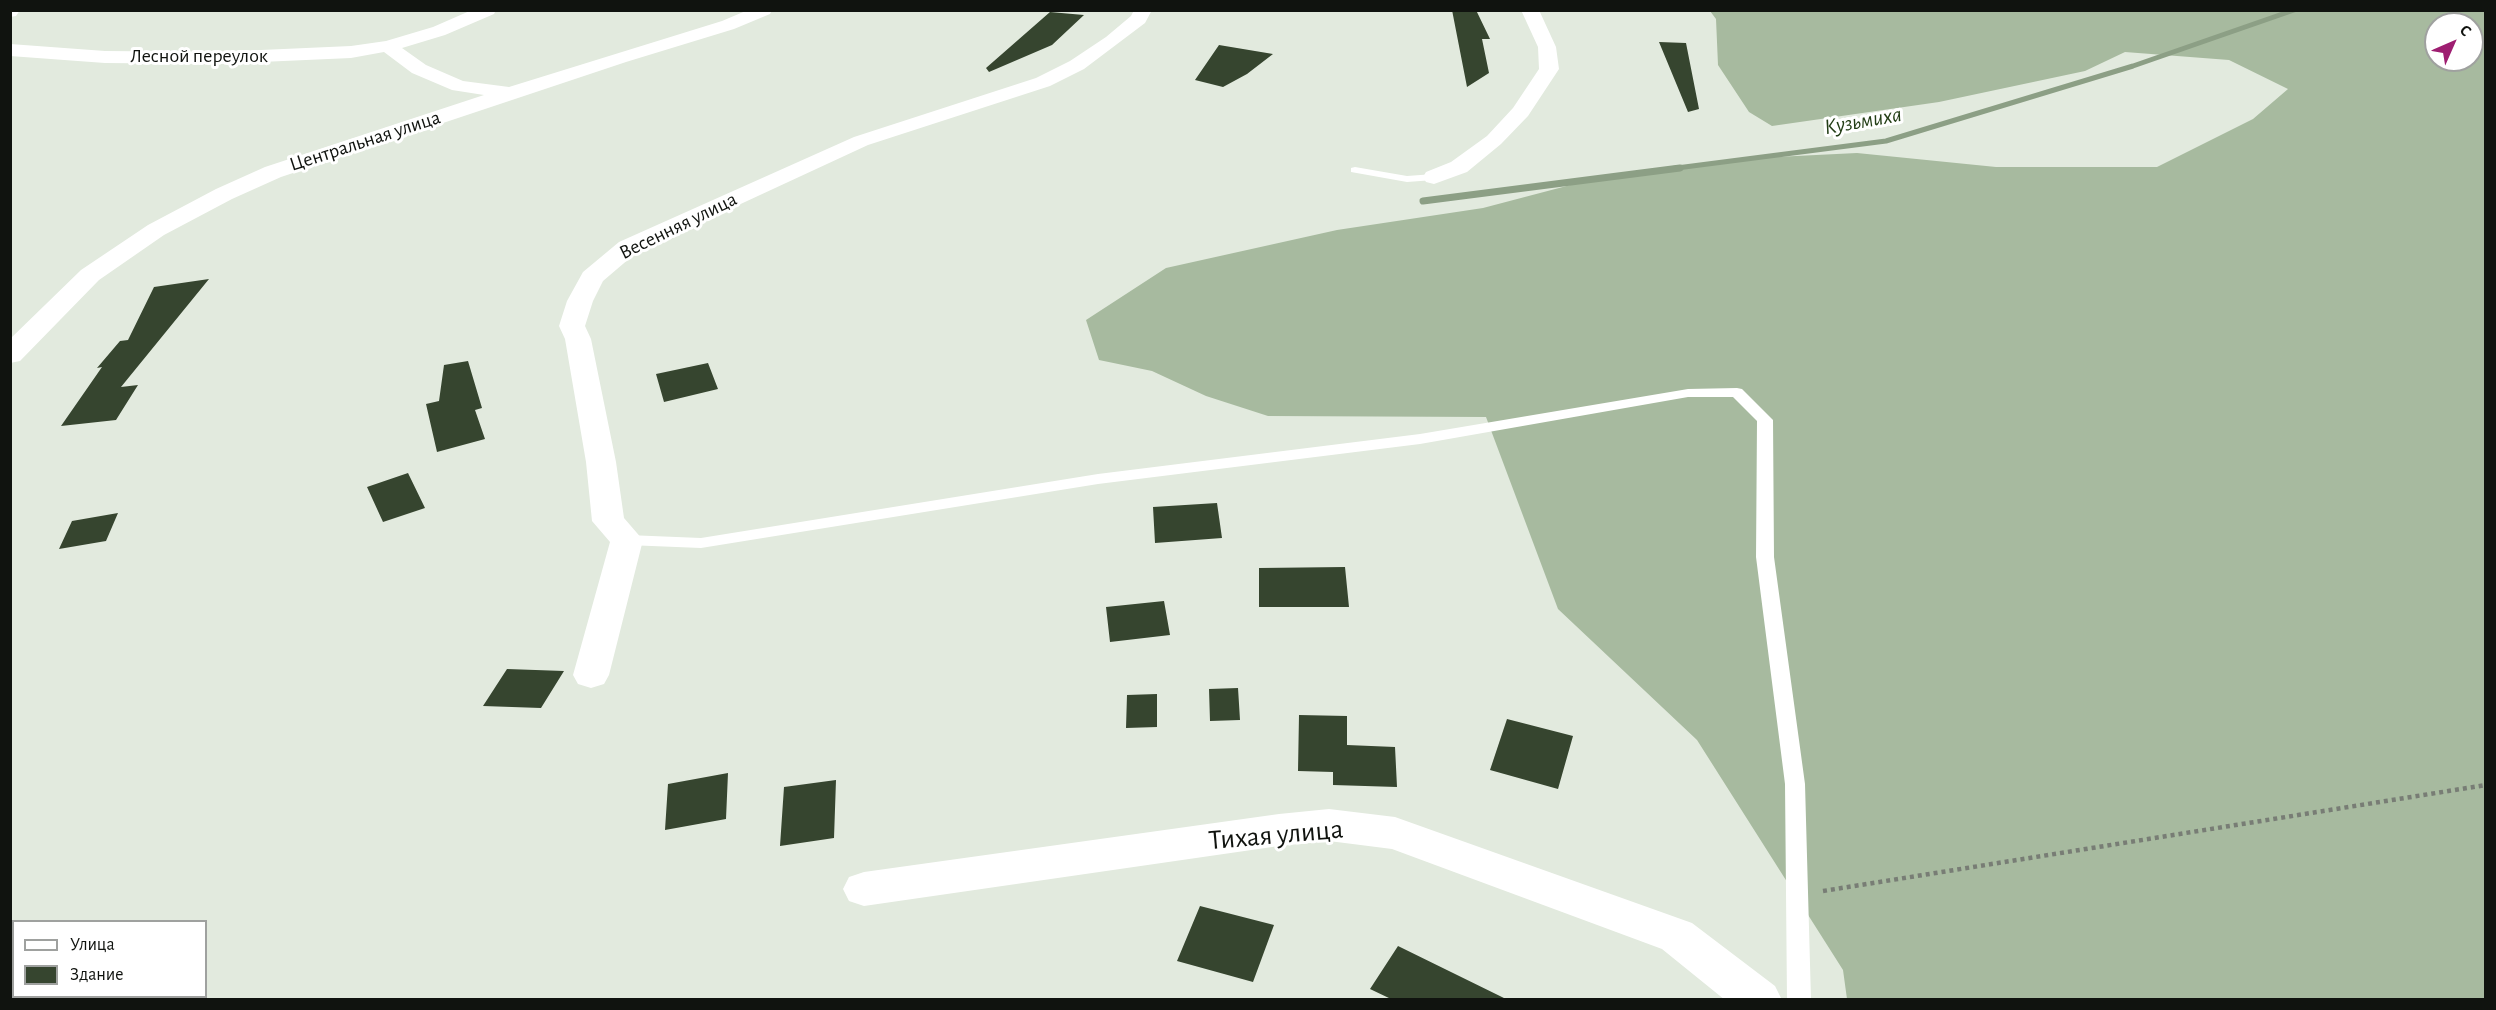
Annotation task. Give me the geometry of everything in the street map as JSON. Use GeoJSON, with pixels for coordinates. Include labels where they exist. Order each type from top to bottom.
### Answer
{"type":"FeatureCollection","features":[{"type":"Feature","properties":{"kind":"street","name":"Лесной переулок"},"geometry":{"type":"LineString","coordinates":[[10,50],[105,57],[216,58],[351,52],[387,46],[439,31],[488,10]]}},
{"type":"Feature","properties":{"kind":"street","name":"Центральная улица"},"geometry":{"type":"LineString","coordinates":[[10,355],[90,275],[156,230],[224,194],[292,166],[512,93],[728,26],[764,10]]}},
{"type":"Feature","properties":{"kind":"street","name":"Весенняя улица"},"geometry":{"type":"LineString","coordinates":[[627,540],[608,521],[602,462],[578,339],[572,326],[580,301],[592,278],[606,264],[636,242],[861,141],[1051,78],[1077,65],[1113,41],[1139,19],[1143,10]]}},
{"type":"Feature","properties":{"kind":"street"},"geometry":{"type":"LineString","coordinates":[[1434,177],[1459,167],[1494,140],[1521,112],[1549,69],[1547,47],[1530,10]]}},
{"type":"Feature","properties":{"kind":"street"},"geometry":{"type":"LineString","coordinates":[[387,46],[419,69],[459,86],[512,93]]}},
{"type":"Feature","properties":{"kind":"street"},"geometry":{"type":"LineString","coordinates":[[591,675],[627,540]]}},
{"type":"Feature","properties":{"kind":"street","name":"Тихая улица"},"geometry":{"type":"LineString","coordinates":[[864,888],[1288,829],[1329,825],[1395,833],[1677,936],[1760,999]]}},
{"type":"Feature","properties":{"kind":"lane"},"geometry":{"type":"LineString","coordinates":[[1355,170],[1407,178],[1434,177]]}},
{"type":"Feature","properties":{"kind":"lane"},"geometry":{"type":"LineString","coordinates":[[627,540],[701,543],[1098,480],[1420,439],[1688,393],[1737,392],[1765,420],[1765,557],[1795,784],[1799,999]]}},
{"type":"Feature","properties":{"kind":"path"},"geometry":{"type":"LineString","coordinates":[[1797,895],[2486,785]]}},
{"type":"Feature","properties":{"kind":"green space"},"geometry":{"type":"Polygon","coordinates":[[[1710,11],[2485,11],[2485,999],[1847,999],[1843,970],[1697,740],[1558,609],[1486,417],[1268,416],[1206,396],[1152,371],[1099,360],[1086,320],[1166,268],[1337,230],[1483,208],[1597,178],[1755,158],[1857,153],[1996,167],[2157,167],[2253,119],[2288,89],[2229,60],[2125,52],[2085,71],[1939,102],[1772,126],[1749,112],[1718,65],[1716,19],[1710,11]]]}},
{"type":"Feature","properties":{"kind":"building"},"geometry":{"type":"Polygon","coordinates":[[[1452,10],[1476,10],[1490,39],[1482,39],[1489,73],[1467,87],[1452,10]]]}},
{"type":"Feature","properties":{"kind":"building"},"geometry":{"type":"Polygon","coordinates":[[[1050,12],[1084,15],[1052,45],[989,72],[986,68],[1050,12]]]}},
{"type":"Feature","properties":{"kind":"building"},"geometry":{"type":"Polygon","coordinates":[[[1659,42],[1686,43],[1699,109],[1688,112],[1659,42]]]}},
{"type":"Feature","properties":{"kind":"building"},"geometry":{"type":"Polygon","coordinates":[[[1219,45],[1273,54],[1247,74],[1223,87],[1195,80],[1219,45]]]}},
{"type":"Feature","properties":{"kind":"building"},"geometry":{"type":"Polygon","coordinates":[[[209,279],[121,387],[138,385],[116,420],[61,426],[102,367],[97,368],[120,341],[128,340],[154,287],[209,279]]]}},
{"type":"Feature","properties":{"kind":"building"},"geometry":{"type":"Polygon","coordinates":[[[468,361],[482,408],[475,410],[485,439],[437,452],[426,404],[439,401],[444,365],[468,361]]]}},
{"type":"Feature","properties":{"kind":"building"},"geometry":{"type":"Polygon","coordinates":[[[708,363],[718,389],[664,402],[656,374],[708,363]]]}},
{"type":"Feature","properties":{"kind":"building"},"geometry":{"type":"Polygon","coordinates":[[[408,473],[425,508],[383,522],[367,487],[408,473]]]}},
{"type":"Feature","properties":{"kind":"building"},"geometry":{"type":"Polygon","coordinates":[[[1217,503],[1222,538],[1155,543],[1153,507],[1217,503]]]}},
{"type":"Feature","properties":{"kind":"building"},"geometry":{"type":"Polygon","coordinates":[[[118,513],[106,541],[59,549],[72,521],[118,513]]]}},
{"type":"Feature","properties":{"kind":"building"},"geometry":{"type":"Polygon","coordinates":[[[1345,567],[1349,607],[1259,607],[1259,568],[1345,567]]]}},
{"type":"Feature","properties":{"kind":"building"},"geometry":{"type":"Polygon","coordinates":[[[1164,601],[1170,635],[1110,642],[1106,607],[1164,601]]]}},
{"type":"Feature","properties":{"kind":"building"},"geometry":{"type":"Polygon","coordinates":[[[507,669],[564,671],[541,708],[483,706],[507,669]]]}},
{"type":"Feature","properties":{"kind":"building"},"geometry":{"type":"Polygon","coordinates":[[[1238,688],[1240,720],[1210,721],[1209,689],[1238,688]]]}},
{"type":"Feature","properties":{"kind":"building"},"geometry":{"type":"Polygon","coordinates":[[[1157,694],[1157,727],[1126,728],[1127,695],[1157,694]]]}},
{"type":"Feature","properties":{"kind":"building"},"geometry":{"type":"Polygon","coordinates":[[[1299,715],[1347,716],[1347,745],[1395,747],[1397,787],[1333,785],[1333,772],[1298,771],[1299,715]]]}},
{"type":"Feature","properties":{"kind":"building"},"geometry":{"type":"Polygon","coordinates":[[[1507,719],[1573,736],[1558,789],[1490,770],[1507,719]]]}},
{"type":"Feature","properties":{"kind":"building"},"geometry":{"type":"Polygon","coordinates":[[[728,773],[726,819],[665,830],[668,784],[728,773]]]}},
{"type":"Feature","properties":{"kind":"building"},"geometry":{"type":"Polygon","coordinates":[[[836,780],[834,838],[780,846],[784,787],[836,780]]]}},
{"type":"Feature","properties":{"kind":"building"},"geometry":{"type":"Polygon","coordinates":[[[1200,906],[1274,925],[1253,982],[1177,961],[1200,906]]]}},
{"type":"Feature","properties":{"kind":"building"},"geometry":{"type":"Polygon","coordinates":[[[1398,946],[1506,999],[1391,999],[1370,989],[1398,946]]]}},
{"type":"Feature","properties":{"kind":"waterway","name":"Кузьмиха"},"geometry":{"type":"LineString","coordinates":[[1669,169],[1886,141],[2133,66],[2294,10]]}},
{"type":"Feature","properties":{"kind":"waterway","name":"Кузьмиха"},"geometry":{"type":"LineString","coordinates":[[1423,201],[1680,168]]}}]}
